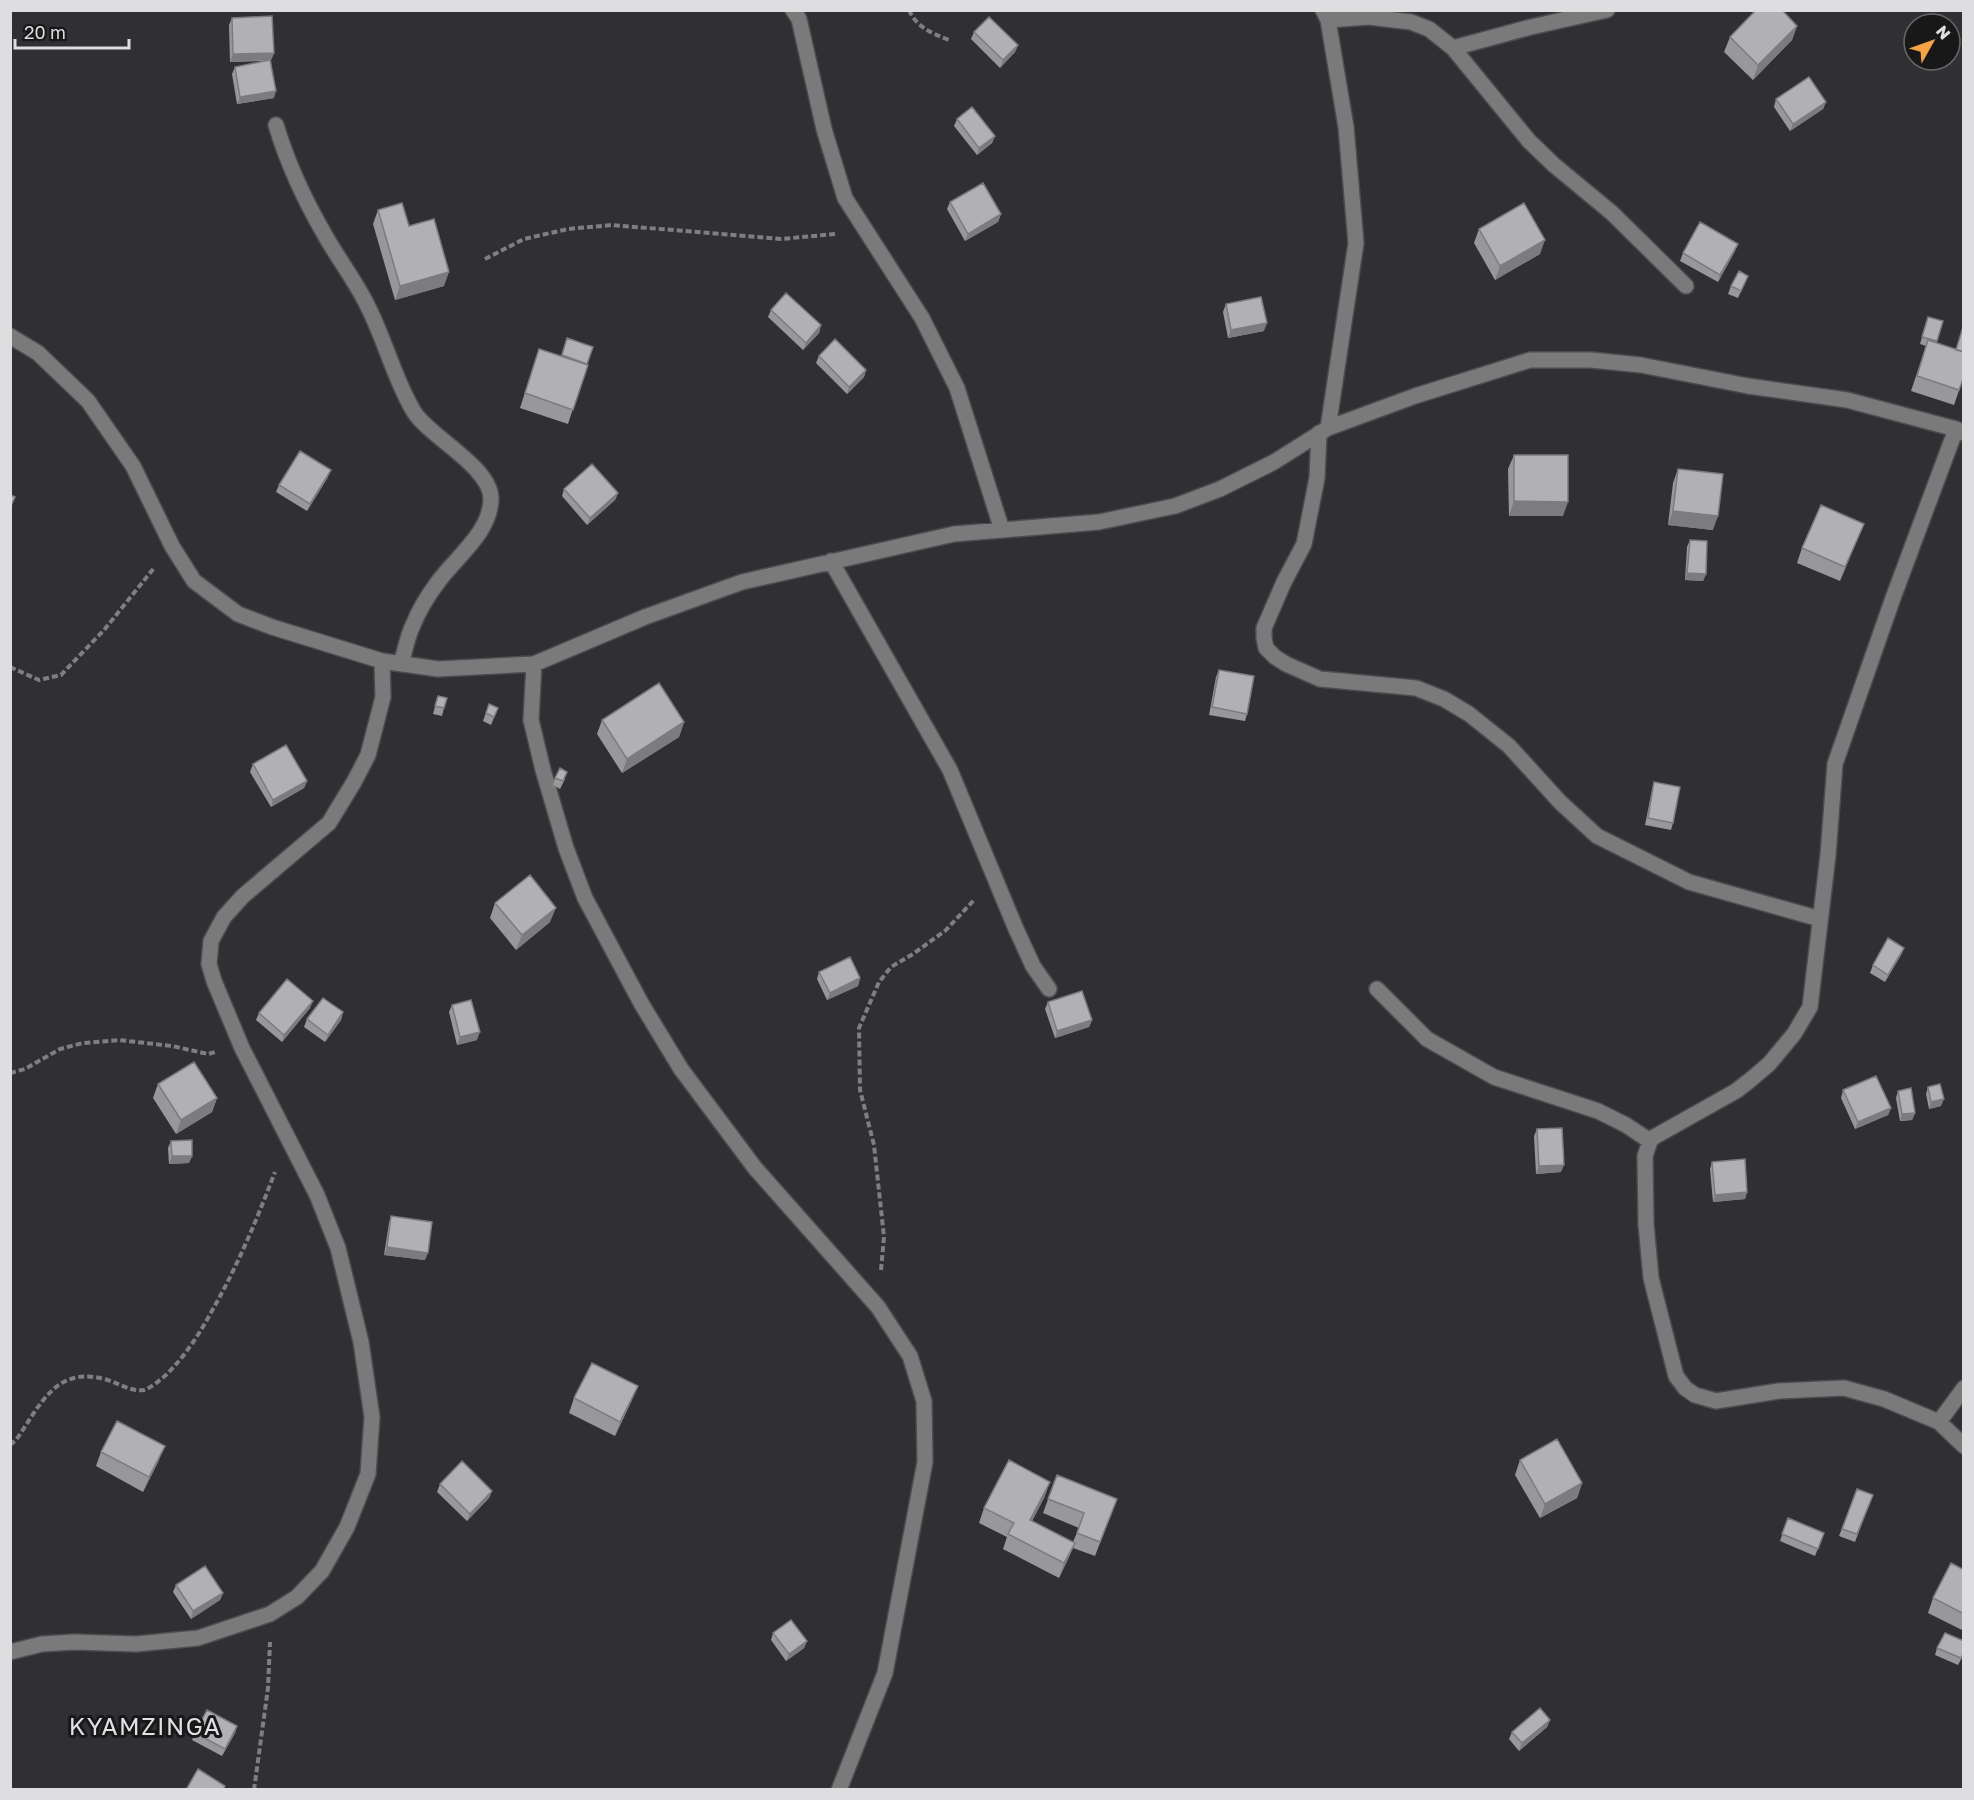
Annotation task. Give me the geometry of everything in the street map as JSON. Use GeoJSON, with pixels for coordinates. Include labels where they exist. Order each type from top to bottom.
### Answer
{"type":"FeatureCollection","features":[{"type":"Feature","properties":{"kind":"street"},"geometry":{"type":"LineString","coordinates":[[793,10],[799,19],[824,129],[845,198],[922,318],[957,388],[1002,530]]}},
{"type":"Feature","properties":{"kind":"street"},"geometry":{"type":"LineString","coordinates":[[1453,48],[1607,10]]}},
{"type":"Feature","properties":{"kind":"street"},"geometry":{"type":"LineString","coordinates":[[1686,286],[1612,213],[1529,141],[1453,48],[1429,29],[1411,22],[1325,15],[1346,127],[1356,243],[1304,544],[1264,628],[1266,648],[1286,664],[1320,679],[1416,688],[1444,699],[1469,714],[1509,746],[1560,802],[1598,836],[1689,882],[1820,919]]}},
{"type":"Feature","properties":{"kind":"street"},"geometry":{"type":"LineString","coordinates":[[276,125],[300,189],[326,237],[365,300],[415,414],[447,444],[470,461],[485,482],[491,496],[488,516],[477,536],[438,582],[412,625],[401,664]]}},
{"type":"Feature","properties":{"kind":"street"},"geometry":{"type":"LineString","coordinates":[[10,336],[38,353],[88,401],[133,466],[172,546],[194,581],[238,614],[272,627],[382,661],[438,669],[534,664],[645,617],[742,582],[831,561],[954,534],[1099,522],[1175,506],[1220,489],[1274,462],[1324,431],[1415,396],[1530,360],[1591,360],[1641,365],[1748,386],[1847,400],[1960,431],[1893,598],[1835,764],[1810,1007],[1794,1034],[1769,1064],[1736,1091],[1661,1132],[1650,1141],[1645,1156],[1646,1224],[1651,1278],[1676,1376],[1684,1388],[1695,1395],[1716,1401],[1779,1391],[1844,1388],[1884,1399],[1939,1422],[1964,1446]]}},
{"type":"Feature","properties":{"kind":"street"},"geometry":{"type":"LineString","coordinates":[[831,561],[950,770],[1033,966],[1049,989]]}},
{"type":"Feature","properties":{"kind":"street"},"geometry":{"type":"LineString","coordinates":[[10,1652],[42,1644],[74,1642],[135,1644],[198,1638],[270,1614],[297,1597],[322,1571],[347,1527],[368,1474],[372,1417],[361,1342],[338,1248],[317,1195],[242,1048],[209,964],[211,941],[224,917],[243,896],[329,823],[354,782],[368,755],[383,697],[382,661]]}},
{"type":"Feature","properties":{"kind":"street"},"geometry":{"type":"LineString","coordinates":[[534,664],[531,720],[566,848],[585,898],[641,1003],[681,1069],[755,1168],[878,1307],[910,1356],[924,1401],[925,1462],[885,1673],[840,1790]]}},
{"type":"Feature","properties":{"kind":"street"},"geometry":{"type":"LineString","coordinates":[[1377,989],[1427,1039],[1494,1077],[1598,1111],[1626,1125],[1650,1141]]}},
{"type":"Feature","properties":{"kind":"street"},"geometry":{"type":"LineString","coordinates":[[1939,1422],[1964,1388]]}},
{"type":"Feature","properties":{"kind":"path"},"geometry":{"type":"LineString","coordinates":[[909,10],[914,21],[929,32],[949,40]]}},
{"type":"Feature","properties":{"kind":"path"},"geometry":{"type":"LineString","coordinates":[[485,260],[524,239],[568,229],[612,225],[781,238],[866,231]]}},
{"type":"Feature","properties":{"kind":"path"},"geometry":{"type":"LineString","coordinates":[[10,667],[39,681],[61,675],[104,630],[172,546]]}},
{"type":"Feature","properties":{"kind":"path"},"geometry":{"type":"LineString","coordinates":[[878,1307],[884,1237],[874,1145],[860,1090],[859,1028],[879,982],[891,967],[946,930],[994,877]]}},
{"type":"Feature","properties":{"kind":"path"},"geometry":{"type":"LineString","coordinates":[[10,1073],[24,1069],[60,1049],[82,1043],[118,1040],[172,1046],[208,1054],[242,1048]]}},
{"type":"Feature","properties":{"kind":"path"},"geometry":{"type":"LineString","coordinates":[[10,1445],[16,1440],[44,1397],[58,1384],[72,1377],[103,1379],[135,1390],[145,1390],[177,1364],[198,1337],[231,1278],[257,1219],[287,1140]]}},
{"type":"Feature","properties":{"kind":"path"},"geometry":{"type":"LineString","coordinates":[[254,1790],[268,1688],[270,1614]]}},
{"type":"Feature","properties":{"kind":"building"},"geometry":{"type":"Polygon","coordinates":[[[1756,10],[1782,10],[1797,26],[1758,65],[1730,37],[1756,10]]]}},
{"type":"Feature","properties":{"kind":"building"},"geometry":{"type":"Polygon","coordinates":[[[272,16],[274,53],[233,54],[232,18],[272,16]]]}},
{"type":"Feature","properties":{"kind":"building"},"geometry":{"type":"Polygon","coordinates":[[[989,17],[1018,45],[1003,60],[974,32],[989,17]]]}},
{"type":"Feature","properties":{"kind":"building"},"geometry":{"type":"Polygon","coordinates":[[[270,60],[276,91],[240,97],[235,67],[270,60]]]}},
{"type":"Feature","properties":{"kind":"building"},"geometry":{"type":"Polygon","coordinates":[[[1809,77],[1826,102],[1793,124],[1776,99],[1809,77]]]}},
{"type":"Feature","properties":{"kind":"building"},"geometry":{"type":"Polygon","coordinates":[[[972,107],[995,136],[979,148],[957,119],[972,107]]]}},
{"type":"Feature","properties":{"kind":"building"},"geometry":{"type":"Polygon","coordinates":[[[983,183],[1001,214],[968,234],[950,202],[983,183]]]}},
{"type":"Feature","properties":{"kind":"building"},"geometry":{"type":"Polygon","coordinates":[[[402,203],[409,226],[434,219],[449,272],[400,286],[378,210],[402,203]]]}},
{"type":"Feature","properties":{"kind":"building"},"geometry":{"type":"Polygon","coordinates":[[[1524,203],[1545,240],[1500,266],[1479,229],[1524,203]]]}},
{"type":"Feature","properties":{"kind":"building"},"geometry":{"type":"Polygon","coordinates":[[[1700,222],[1738,244],[1720,275],[1683,253],[1700,222]]]}},
{"type":"Feature","properties":{"kind":"building"},"geometry":{"type":"Polygon","coordinates":[[[1739,271],[1748,276],[1741,291],[1731,286],[1739,271]]]}},
{"type":"Feature","properties":{"kind":"building"},"geometry":{"type":"Polygon","coordinates":[[[786,293],[821,325],[806,343],[771,310],[786,293]]]}},
{"type":"Feature","properties":{"kind":"building"},"geometry":{"type":"Polygon","coordinates":[[[1261,297],[1267,323],[1231,330],[1226,304],[1261,297]]]}},
{"type":"Feature","properties":{"kind":"building"},"geometry":{"type":"Polygon","coordinates":[[[1928,317],[1943,321],[1937,341],[1922,337],[1928,317]]]}},
{"type":"Feature","properties":{"kind":"building"},"geometry":{"type":"Polygon","coordinates":[[[1962,330],[1964,331],[1964,352],[1956,350],[1962,330]]]}},
{"type":"Feature","properties":{"kind":"building"},"geometry":{"type":"Polygon","coordinates":[[[567,338],[593,347],[587,364],[562,355],[567,338]]]}},
{"type":"Feature","properties":{"kind":"building"},"geometry":{"type":"Polygon","coordinates":[[[835,339],[866,370],[849,387],[819,356],[835,339]]]}},
{"type":"Feature","properties":{"kind":"building"},"geometry":{"type":"Polygon","coordinates":[[[1928,340],[1964,352],[1964,376],[1959,390],[1917,376],[1928,340]]]}},
{"type":"Feature","properties":{"kind":"building"},"geometry":{"type":"Polygon","coordinates":[[[539,349],[588,365],[573,410],[525,393],[539,349]]]}},
{"type":"Feature","properties":{"kind":"building"},"geometry":{"type":"Polygon","coordinates":[[[300,451],[331,470],[310,504],[279,485],[300,451]]]}},
{"type":"Feature","properties":{"kind":"building"},"geometry":{"type":"Polygon","coordinates":[[[1514,455],[1568,455],[1568,502],[1514,501],[1514,455]]]}},
{"type":"Feature","properties":{"kind":"building"},"geometry":{"type":"Polygon","coordinates":[[[592,464],[618,493],[590,518],[564,489],[592,464]]]}},
{"type":"Feature","properties":{"kind":"building"},"geometry":{"type":"Polygon","coordinates":[[[1678,469],[1723,474],[1718,516],[1673,511],[1678,469]]]}},
{"type":"Feature","properties":{"kind":"building"},"geometry":{"type":"Polygon","coordinates":[[[10,495],[15,497],[10,508],[10,495]]]}},
{"type":"Feature","properties":{"kind":"building"},"geometry":{"type":"Polygon","coordinates":[[[1821,505],[1864,524],[1845,567],[1802,548],[1821,505]]]}},
{"type":"Feature","properties":{"kind":"building"},"geometry":{"type":"Polygon","coordinates":[[[1690,540],[1707,541],[1706,574],[1687,573],[1690,540]]]}},
{"type":"Feature","properties":{"kind":"building"},"geometry":{"type":"Polygon","coordinates":[[[1219,670],[1254,676],[1247,714],[1212,707],[1219,670]]]}},
{"type":"Feature","properties":{"kind":"building"},"geometry":{"type":"Polygon","coordinates":[[[659,683],[684,722],[627,759],[602,720],[659,683]]]}},
{"type":"Feature","properties":{"kind":"building"},"geometry":{"type":"Polygon","coordinates":[[[438,696],[447,698],[444,708],[435,706],[438,696]]]}},
{"type":"Feature","properties":{"kind":"building"},"geometry":{"type":"Polygon","coordinates":[[[489,704],[498,708],[494,717],[486,713],[489,704]]]}},
{"type":"Feature","properties":{"kind":"building"},"geometry":{"type":"Polygon","coordinates":[[[286,745],[307,781],[273,800],[253,764],[286,745]]]}},
{"type":"Feature","properties":{"kind":"building"},"geometry":{"type":"Polygon","coordinates":[[[560,768],[567,772],[563,781],[555,778],[560,768]]]}},
{"type":"Feature","properties":{"kind":"building"},"geometry":{"type":"Polygon","coordinates":[[[1654,782],[1680,787],[1673,823],[1648,818],[1654,782]]]}},
{"type":"Feature","properties":{"kind":"building"},"geometry":{"type":"Polygon","coordinates":[[[530,875],[556,908],[522,935],[495,903],[530,875]]]}},
{"type":"Feature","properties":{"kind":"building"},"geometry":{"type":"Polygon","coordinates":[[[1888,938],[1904,948],[1888,975],[1873,965],[1888,938]]]}},
{"type":"Feature","properties":{"kind":"building"},"geometry":{"type":"Polygon","coordinates":[[[850,957],[860,978],[830,993],[819,972],[850,957]]]}},
{"type":"Feature","properties":{"kind":"building"},"geometry":{"type":"Polygon","coordinates":[[[287,979],[313,1001],[284,1035],[259,1013],[287,979]]]}},
{"type":"Feature","properties":{"kind":"building"},"geometry":{"type":"Polygon","coordinates":[[[1082,991],[1092,1020],[1057,1031],[1048,1002],[1082,991]]]}},
{"type":"Feature","properties":{"kind":"building"},"geometry":{"type":"Polygon","coordinates":[[[323,998],[343,1012],[328,1035],[307,1019],[323,998]]]}},
{"type":"Feature","properties":{"kind":"building"},"geometry":{"type":"Polygon","coordinates":[[[471,1000],[480,1032],[460,1037],[452,1005],[471,1000]]]}},
{"type":"Feature","properties":{"kind":"building"},"geometry":{"type":"Polygon","coordinates":[[[194,1062],[217,1098],[181,1120],[158,1084],[194,1062]]]}},
{"type":"Feature","properties":{"kind":"building"},"geometry":{"type":"Polygon","coordinates":[[[1876,1076],[1891,1108],[1858,1122],[1843,1090],[1876,1076]]]}},
{"type":"Feature","properties":{"kind":"building"},"geometry":{"type":"Polygon","coordinates":[[[1940,1084],[1944,1099],[1931,1102],[1928,1087],[1940,1084]]]}},
{"type":"Feature","properties":{"kind":"building"},"geometry":{"type":"Polygon","coordinates":[[[1911,1088],[1915,1113],[1902,1114],[1898,1091],[1911,1088]]]}},
{"type":"Feature","properties":{"kind":"building"},"geometry":{"type":"Polygon","coordinates":[[[1562,1128],[1564,1165],[1539,1166],[1537,1129],[1562,1128]]]}},
{"type":"Feature","properties":{"kind":"building"},"geometry":{"type":"Polygon","coordinates":[[[192,1140],[192,1156],[172,1156],[171,1141],[192,1140]]]}},
{"type":"Feature","properties":{"kind":"building"},"geometry":{"type":"Polygon","coordinates":[[[1745,1159],[1747,1192],[1715,1195],[1712,1162],[1745,1159]]]}},
{"type":"Feature","properties":{"kind":"building"},"geometry":{"type":"Polygon","coordinates":[[[391,1216],[432,1222],[428,1253],[387,1247],[391,1216]]]}},
{"type":"Feature","properties":{"kind":"building"},"geometry":{"type":"Polygon","coordinates":[[[592,1363],[638,1386],[620,1422],[574,1398],[592,1363]]]}},
{"type":"Feature","properties":{"kind":"building"},"geometry":{"type":"Polygon","coordinates":[[[117,1421],[165,1446],[149,1477],[101,1452],[117,1421]]]}},
{"type":"Feature","properties":{"kind":"building"},"geometry":{"type":"Polygon","coordinates":[[[1557,1439],[1582,1483],[1545,1504],[1520,1460],[1557,1439]]]}},
{"type":"Feature","properties":{"kind":"building"},"geometry":{"type":"Polygon","coordinates":[[[1009,1460],[1050,1482],[1030,1520],[1075,1543],[1064,1563],[1008,1534],[1014,1523],[984,1508],[1009,1460]]]}},
{"type":"Feature","properties":{"kind":"building"},"geometry":{"type":"Polygon","coordinates":[[[462,1461],[492,1491],[470,1514],[440,1484],[462,1461]]]}},
{"type":"Feature","properties":{"kind":"building"},"geometry":{"type":"Polygon","coordinates":[[[1057,1475],[1117,1499],[1100,1542],[1077,1533],[1084,1513],[1048,1499],[1057,1475]]]}},
{"type":"Feature","properties":{"kind":"building"},"geometry":{"type":"Polygon","coordinates":[[[1857,1489],[1873,1495],[1857,1534],[1842,1529],[1857,1489]]]}},
{"type":"Feature","properties":{"kind":"building"},"geometry":{"type":"Polygon","coordinates":[[[1788,1518],[1824,1533],[1818,1549],[1782,1534],[1788,1518]]]}},
{"type":"Feature","properties":{"kind":"building"},"geometry":{"type":"Polygon","coordinates":[[[1951,1563],[1964,1570],[1964,1614],[1933,1598],[1951,1563]]]}},
{"type":"Feature","properties":{"kind":"building"},"geometry":{"type":"Polygon","coordinates":[[[205,1566],[223,1593],[193,1611],[176,1585],[205,1566]]]}},
{"type":"Feature","properties":{"kind":"building"},"geometry":{"type":"Polygon","coordinates":[[[791,1620],[807,1641],[789,1654],[773,1633],[791,1620]]]}},
{"type":"Feature","properties":{"kind":"building"},"geometry":{"type":"Polygon","coordinates":[[[1945,1633],[1964,1641],[1964,1652],[1961,1658],[1937,1648],[1945,1633]]]}},
{"type":"Feature","properties":{"kind":"building"},"geometry":{"type":"Polygon","coordinates":[[[1540,1708],[1550,1720],[1522,1743],[1512,1732],[1540,1708]]]}},
{"type":"Feature","properties":{"kind":"building"},"geometry":{"type":"Polygon","coordinates":[[[207,1710],[237,1726],[225,1749],[195,1733],[207,1710]]]}},
{"type":"Feature","properties":{"kind":"building"},"geometry":{"type":"Polygon","coordinates":[[[198,1769],[225,1786],[223,1790],[186,1790],[198,1769]]]}},
{"type":"Feature","properties":{"kind":"district","name":"KYAMZINGA"},"geometry":{"type":"Point","coordinates":[145,1725]}}]}
